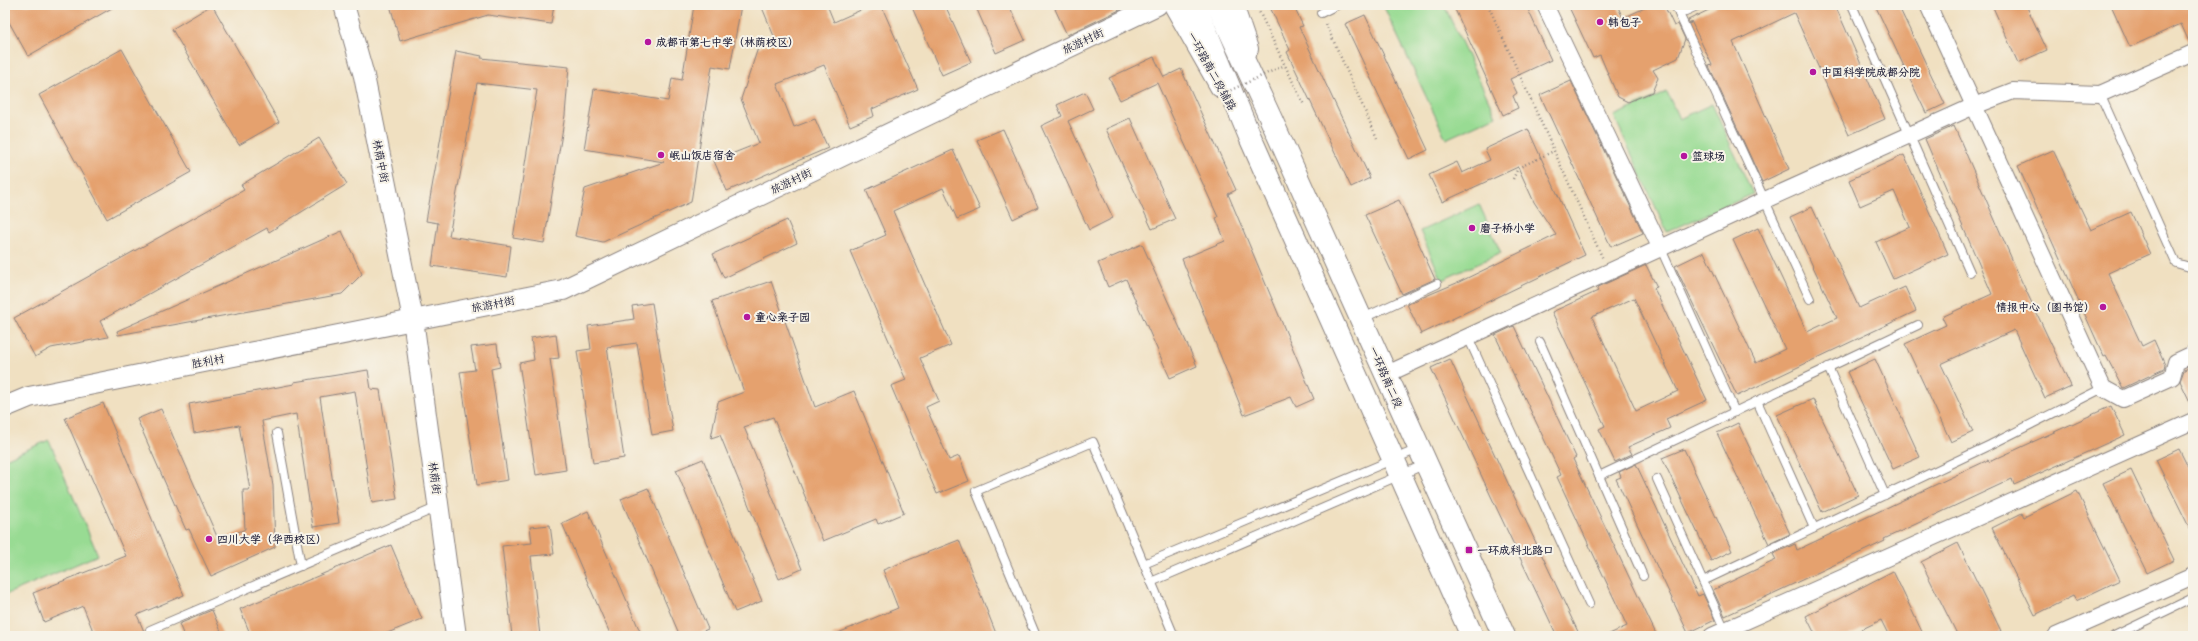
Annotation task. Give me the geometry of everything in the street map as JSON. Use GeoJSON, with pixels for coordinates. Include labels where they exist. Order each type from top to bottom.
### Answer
{"type":"FeatureCollection","features":[{"type":"Feature","properties":{"kind":"main road","name":"一环路南二段辅路"},"geometry":{"type":"LineString","coordinates":[[1175,5],[1250,137]]}},
{"type":"Feature","properties":{"kind":"main road"},"geometry":{"type":"LineString","coordinates":[[1195,5],[1250,137],[1472,636]]}},
{"type":"Feature","properties":{"kind":"main road"},"geometry":{"type":"LineString","coordinates":[[1218,5],[1270,117]]}},
{"type":"Feature","properties":{"kind":"main road"},"geometry":{"type":"LineString","coordinates":[[1232,5],[1270,117]]}},
{"type":"Feature","properties":{"kind":"main road","name":"一环路南二段"},"geometry":{"type":"LineString","coordinates":[[1270,117],[1385,375],[1504,636]]}},
{"type":"Feature","properties":{"kind":"street","name":"林荫中街"},"geometry":{"type":"LineString","coordinates":[[344,5],[364,76],[413,319]]}},
{"type":"Feature","properties":{"kind":"street","name":"旅游村街"},"geometry":{"type":"LineString","coordinates":[[413,319],[563,290],[1157,5]]}},
{"type":"Feature","properties":{"kind":"street"},"geometry":{"type":"LineString","coordinates":[[1546,5],[1661,248]]}},
{"type":"Feature","properties":{"kind":"street"},"geometry":{"type":"LineString","coordinates":[[1928,5],[2103,388],[2123,399],[2172,377],[2176,362],[2193,354]]}},
{"type":"Feature","properties":{"kind":"street"},"geometry":{"type":"LineString","coordinates":[[1385,375],[1974,106],[2013,91],[2100,94],[2193,53]]}},
{"type":"Feature","properties":{"kind":"street","name":"胜利村"},"geometry":{"type":"LineString","coordinates":[[5,408],[29,397],[413,319]]}},
{"type":"Feature","properties":{"kind":"street","name":"林荫街"},"geometry":{"type":"LineString","coordinates":[[413,319],[456,636]]}},
{"type":"Feature","properties":{"kind":"street"},"geometry":{"type":"LineString","coordinates":[[1719,633],[2193,421]]}},
{"type":"Feature","properties":{"kind":"street"},"geometry":{"type":"LineString","coordinates":[[2056,636],[2193,576]]}},
{"type":"Feature","properties":{"kind":"lane"},"geometry":{"type":"LineString","coordinates":[[1321,13],[1338,5]]}},
{"type":"Feature","properties":{"kind":"lane"},"geometry":{"type":"LineString","coordinates":[[1675,5],[1766,200],[1810,299]]}},
{"type":"Feature","properties":{"kind":"lane"},"geometry":{"type":"LineString","coordinates":[[1679,14],[1699,5]]}},
{"type":"Feature","properties":{"kind":"lane"},"geometry":{"type":"LineString","coordinates":[[1852,5],[1911,135],[1970,272]]}},
{"type":"Feature","properties":{"kind":"lane"},"geometry":{"type":"LineString","coordinates":[[2100,94],[2176,263],[2193,268]]}},
{"type":"Feature","properties":{"kind":"lane"},"geometry":{"type":"LineString","coordinates":[[1661,248],[1735,412]]}},
{"type":"Feature","properties":{"kind":"lane"},"geometry":{"type":"LineString","coordinates":[[1360,319],[1437,284]]}},
{"type":"Feature","properties":{"kind":"lane"},"geometry":{"type":"LineString","coordinates":[[1599,476],[1918,325]]}},
{"type":"Feature","properties":{"kind":"lane"},"geometry":{"type":"LineString","coordinates":[[1468,337],[1589,604]]}},
{"type":"Feature","properties":{"kind":"lane"},"geometry":{"type":"LineString","coordinates":[[1540,342],[1643,576]]}},
{"type":"Feature","properties":{"kind":"lane"},"geometry":{"type":"LineString","coordinates":[[1828,367],[1885,495]]}},
{"type":"Feature","properties":{"kind":"lane"},"geometry":{"type":"LineString","coordinates":[[1703,581],[1885,495],[2103,388]]}},
{"type":"Feature","properties":{"kind":"lane"},"geometry":{"type":"LineString","coordinates":[[1757,401],[1814,528]]}},
{"type":"Feature","properties":{"kind":"lane"},"geometry":{"type":"LineString","coordinates":[[277,433],[301,566]]}},
{"type":"Feature","properties":{"kind":"lane"},"geometry":{"type":"LineString","coordinates":[[1036,636],[976,491],[1093,442],[1174,636]]}},
{"type":"Feature","properties":{"kind":"lane"},"geometry":{"type":"LineString","coordinates":[[1151,582],[1422,457]]}},
{"type":"Feature","properties":{"kind":"lane"},"geometry":{"type":"LineString","coordinates":[[1144,564],[1422,457]]}},
{"type":"Feature","properties":{"kind":"lane"},"geometry":{"type":"LineString","coordinates":[[1657,479],[1703,581],[1719,633]]}},
{"type":"Feature","properties":{"kind":"lane"},"geometry":{"type":"LineString","coordinates":[[150,630],[439,507]]}},
{"type":"Feature","properties":{"kind":"lane"},"geometry":{"type":"LineString","coordinates":[[2114,636],[2193,598]]}},
{"type":"Feature","properties":{"kind":"path"},"geometry":{"type":"LineString","coordinates":[[1256,5],[1304,105]]}},
{"type":"Feature","properties":{"kind":"path"},"geometry":{"type":"LineString","coordinates":[[1488,5],[1609,272]]}},
{"type":"Feature","properties":{"kind":"path"},"geometry":{"type":"LineString","coordinates":[[1321,13],[1377,138]]}},
{"type":"Feature","properties":{"kind":"path"},"geometry":{"type":"LineString","coordinates":[[1216,97],[1285,66]]}},
{"type":"Feature","properties":{"kind":"path"},"geometry":{"type":"LineString","coordinates":[[1513,179],[1518,168],[1554,152]]}},
{"type":"Feature","properties":{"kind":"green space"},"geometry":{"type":"Polygon","coordinates":[[[1383,5],[1444,5],[1496,116],[1446,139],[1383,5]]]}},
{"type":"Feature","properties":{"kind":"green space","name":"篮球场"},"geometry":{"type":"Polygon","coordinates":[[[1667,92],[1679,119],[1712,104],[1753,194],[1667,232],[1614,116],[1667,92]]]}},
{"type":"Feature","properties":{"kind":"green space"},"geometry":{"type":"Polygon","coordinates":[[[1479,204],[1501,253],[1442,280],[1420,231],[1479,204]]]}},
{"type":"Feature","properties":{"kind":"green space"},"geometry":{"type":"Polygon","coordinates":[[[49,440],[98,555],[5,595],[5,459],[49,440]]]}},
{"type":"Feature","properties":{"kind":"building"},"geometry":{"type":"Polygon","coordinates":[[[5,5],[117,5],[28,56],[5,15],[5,5]]]}},
{"type":"Feature","properties":{"kind":"building"},"geometry":{"type":"Polygon","coordinates":[[[212,5],[279,122],[239,145],[172,29],[212,5]]]}},
{"type":"Feature","properties":{"kind":"building"},"geometry":{"type":"Polygon","coordinates":[[[390,5],[554,5],[551,24],[488,15],[400,41],[390,5]]]}},
{"type":"Feature","properties":{"kind":"building","name":"岷山饭店宿舍"},"geometry":{"type":"Polygon","coordinates":[[[694,5],[741,5],[730,69],[712,66],[691,202],[603,242],[575,236],[585,189],[664,162],[584,149],[594,89],[668,101],[672,78],[682,80],[694,5]]]}},
{"type":"Feature","properties":{"kind":"building"},"geometry":{"type":"Polygon","coordinates":[[[761,5],[827,5],[834,22],[872,5],[881,5],[918,89],[872,109],[874,116],[850,126],[824,65],[777,84],[794,127],[815,119],[828,148],[727,191],[714,161],[759,143],[741,99],[758,48],[776,41],[761,5]]]}},
{"type":"Feature","properties":{"kind":"building"},"geometry":{"type":"Polygon","coordinates":[[[911,5],[945,5],[971,62],[942,75],[911,5]]]}},
{"type":"Feature","properties":{"kind":"building"},"geometry":{"type":"Polygon","coordinates":[[[975,5],[1009,5],[1025,40],[996,53],[975,5]]]}},
{"type":"Feature","properties":{"kind":"building"},"geometry":{"type":"Polygon","coordinates":[[[1063,5],[1130,5],[1067,35],[1055,9],[1063,5]]]}},
{"type":"Feature","properties":{"kind":"building"},"geometry":{"type":"Polygon","coordinates":[[[1269,5],[1293,5],[1303,26],[1299,27],[1370,178],[1351,187],[1287,52],[1290,50],[1269,5]]]}},
{"type":"Feature","properties":{"kind":"building"},"geometry":{"type":"Polygon","coordinates":[[[1453,5],[1526,5],[1551,60],[1510,79],[1517,93],[1513,96],[1518,108],[1503,115],[1453,5]]]}},
{"type":"Feature","properties":{"kind":"building"},"geometry":{"type":"Polygon","coordinates":[[[1568,5],[1617,5],[1623,18],[1651,5],[1664,5],[1674,26],[1678,24],[1685,39],[1678,58],[1653,70],[1658,78],[1652,92],[1628,102],[1618,97],[1600,55],[1593,58],[1568,5]]]}},
{"type":"Feature","properties":{"kind":"building"},"geometry":{"type":"Polygon","coordinates":[[[1719,5],[1835,5],[1885,119],[1849,135],[1794,13],[1733,42],[1789,169],[1762,182],[1709,66],[1712,65],[1691,21],[1690,24],[1688,20],[1719,5]]]}},
{"type":"Feature","properties":{"kind":"building"},"geometry":{"type":"Polygon","coordinates":[[[1875,5],[1898,5],[1945,104],[1926,113],[1875,5]]]}},
{"type":"Feature","properties":{"kind":"building"},"geometry":{"type":"Polygon","coordinates":[[[1992,5],[2026,5],[2047,50],[2018,63],[1992,5]]]}},
{"type":"Feature","properties":{"kind":"building"},"geometry":{"type":"Polygon","coordinates":[[[2111,5],[2193,5],[2193,44],[2190,44],[2181,24],[2130,47],[2111,5]]]}},
{"type":"Feature","properties":{"kind":"building"},"geometry":{"type":"Polygon","coordinates":[[[1365,15],[1428,150],[1409,159],[1345,24],[1365,15]]]}},
{"type":"Feature","properties":{"kind":"building"},"geometry":{"type":"Polygon","coordinates":[[[122,49],[191,172],[107,219],[39,95],[122,49]]]}},
{"type":"Feature","properties":{"kind":"building"},"geometry":{"type":"Polygon","coordinates":[[[456,51],[482,56],[481,58],[569,67],[565,115],[544,243],[513,238],[537,90],[477,83],[449,236],[511,246],[507,277],[432,266],[438,223],[426,221],[456,51]]]}},
{"type":"Feature","properties":{"kind":"building"},"geometry":{"type":"Polygon","coordinates":[[[1154,57],[1164,77],[1181,69],[1236,190],[1228,194],[1314,399],[1296,407],[1291,397],[1244,415],[1182,259],[1225,241],[1216,218],[1218,217],[1157,83],[1120,100],[1109,78],[1154,57]]]}},
{"type":"Feature","properties":{"kind":"building"},"geometry":{"type":"Polygon","coordinates":[[[1571,81],[1643,233],[1611,247],[1540,95],[1571,81]]]}},
{"type":"Feature","properties":{"kind":"building"},"geometry":{"type":"Polygon","coordinates":[[[1085,92],[1093,109],[1068,121],[1113,218],[1089,230],[1041,126],[1062,116],[1057,105],[1085,92]]]}},
{"type":"Feature","properties":{"kind":"building"},"geometry":{"type":"Polygon","coordinates":[[[1130,118],[1175,219],[1152,229],[1106,129],[1130,118]]]}},
{"type":"Feature","properties":{"kind":"building"},"geometry":{"type":"Polygon","coordinates":[[[1954,126],[2021,280],[2071,386],[2045,398],[2014,330],[1941,364],[1973,432],[1951,442],[1905,344],[1946,325],[1942,317],[1992,294],[1925,139],[1954,126]]]}},
{"type":"Feature","properties":{"kind":"building"},"geometry":{"type":"Polygon","coordinates":[[[1003,129],[1038,207],[1013,219],[977,140],[1003,129]]]}},
{"type":"Feature","properties":{"kind":"building"},"geometry":{"type":"Polygon","coordinates":[[[1528,129],[1585,255],[1421,334],[1407,304],[1459,282],[1556,235],[1534,202],[1518,167],[1442,202],[1429,175],[1457,162],[1462,173],[1490,160],[1485,149],[1528,129]]]}},
{"type":"Feature","properties":{"kind":"building"},"geometry":{"type":"Polygon","coordinates":[[[319,138],[347,184],[269,232],[267,228],[100,321],[108,337],[51,348],[35,357],[14,318],[244,190],[241,185],[319,138]]]}},
{"type":"Feature","properties":{"kind":"building"},"geometry":{"type":"Polygon","coordinates":[[[953,150],[980,209],[957,219],[943,188],[893,211],[951,345],[920,358],[939,401],[926,407],[949,460],[959,456],[969,481],[937,494],[891,386],[906,380],[850,251],[886,235],[866,190],[953,150]]]}},
{"type":"Feature","properties":{"kind":"building","name":"情报中心（图书馆）"},"geometry":{"type":"Polygon","coordinates":[[[2053,150],[2091,230],[2131,212],[2150,254],[2108,273],[2142,346],[2154,340],[2165,365],[2164,369],[2123,388],[2106,356],[2104,357],[2018,166],[2053,150]]]}},
{"type":"Feature","properties":{"kind":"building"},"geometry":{"type":"Polygon","coordinates":[[[1904,155],[1948,254],[1893,279],[1876,242],[1910,227],[1894,191],[1860,206],[1849,180],[1904,155]]]}},
{"type":"Feature","properties":{"kind":"building"},"geometry":{"type":"Polygon","coordinates":[[[1399,200],[1435,279],[1402,294],[1365,215],[1399,200]]]}},
{"type":"Feature","properties":{"kind":"building"},"geometry":{"type":"Polygon","coordinates":[[[1812,207],[1859,308],[1905,287],[1916,311],[1737,396],[1675,266],[1704,252],[1756,363],[1785,349],[1733,240],[1758,228],[1807,332],[1837,318],[1790,217],[1812,207]]]}},
{"type":"Feature","properties":{"kind":"building"},"geometry":{"type":"Polygon","coordinates":[[[787,220],[797,243],[724,278],[713,254],[787,220]]]}},
{"type":"Feature","properties":{"kind":"building"},"geometry":{"type":"Polygon","coordinates":[[[342,231],[362,274],[342,294],[118,335],[117,331],[342,231]]]}},
{"type":"Feature","properties":{"kind":"building"},"geometry":{"type":"Polygon","coordinates":[[[1142,244],[1197,366],[1170,378],[1126,279],[1108,287],[1098,263],[1142,244]]]}},
{"type":"Feature","properties":{"kind":"building"},"geometry":{"type":"Polygon","coordinates":[[[1646,265],[1657,287],[1654,288],[1707,400],[1666,419],[1670,428],[1628,447],[1632,454],[1615,462],[1599,429],[1605,426],[1552,312],[1598,291],[1596,288],[1646,265]],[[1634,298],[1592,317],[1636,411],[1678,391],[1634,298]]]}},
{"type":"Feature","properties":{"kind":"building"},"geometry":{"type":"Polygon","coordinates":[[[771,281],[815,407],[854,391],[904,513],[878,524],[876,519],[823,541],[773,417],[744,427],[802,569],[779,579],[720,435],[711,438],[718,402],[744,392],[712,301],[771,281]]]}},
{"type":"Feature","properties":{"kind":"building"},"geometry":{"type":"Polygon","coordinates":[[[652,303],[673,431],[652,435],[637,343],[607,347],[624,458],[593,463],[577,351],[591,349],[588,326],[634,319],[632,306],[652,303]]]}},
{"type":"Feature","properties":{"kind":"building"},"geometry":{"type":"Polygon","coordinates":[[[1514,326],[1576,457],[1573,459],[1657,636],[1605,636],[1627,626],[1557,477],[1561,475],[1495,335],[1514,326]]]}},
{"type":"Feature","properties":{"kind":"building"},"geometry":{"type":"Polygon","coordinates":[[[556,334],[559,358],[550,359],[566,470],[536,475],[519,363],[534,360],[531,338],[556,334]]]}},
{"type":"Feature","properties":{"kind":"building"},"geometry":{"type":"Polygon","coordinates":[[[497,344],[500,367],[491,369],[508,480],[477,485],[460,372],[475,370],[471,347],[497,344]]]}},
{"type":"Feature","properties":{"kind":"building"},"geometry":{"type":"Polygon","coordinates":[[[1450,359],[1580,636],[1557,636],[1497,509],[1431,368],[1450,359]]]}},
{"type":"Feature","properties":{"kind":"building"},"geometry":{"type":"Polygon","coordinates":[[[1875,359],[1920,457],[1893,469],[1847,372],[1875,359]]]}},
{"type":"Feature","properties":{"kind":"building"},"geometry":{"type":"Polygon","coordinates":[[[2193,366],[2193,408],[2180,381],[2184,370],[2193,366]]]}},
{"type":"Feature","properties":{"kind":"building"},"geometry":{"type":"Polygon","coordinates":[[[368,370],[371,389],[380,390],[397,499],[372,503],[355,391],[320,397],[339,523],[313,527],[296,414],[262,421],[273,486],[275,547],[211,576],[189,529],[186,530],[137,419],[161,409],[219,541],[245,529],[243,490],[250,490],[239,425],[194,433],[189,404],[294,384],[294,382],[368,370]]]}},
{"type":"Feature","properties":{"kind":"building"},"geometry":{"type":"Polygon","coordinates":[[[1813,399],[1858,495],[1822,512],[1777,415],[1813,399]]]}},
{"type":"Feature","properties":{"kind":"building"},"geometry":{"type":"Polygon","coordinates":[[[103,403],[184,595],[137,615],[146,636],[95,636],[83,606],[44,622],[33,593],[126,556],[65,418],[103,403]]]}},
{"type":"Feature","properties":{"kind":"building"},"geometry":{"type":"Polygon","coordinates":[[[2111,406],[2125,435],[2014,485],[2012,479],[1884,539],[1885,541],[1725,616],[1713,590],[1776,560],[1773,554],[1795,544],[1797,550],[1988,460],[1989,462],[2111,406]]]}},
{"type":"Feature","properties":{"kind":"building"},"geometry":{"type":"Polygon","coordinates":[[[1738,423],[1790,534],[1769,544],[1717,433],[1738,423]]]}},
{"type":"Feature","properties":{"kind":"building"},"geometry":{"type":"Polygon","coordinates":[[[1684,449],[1732,551],[1711,561],[1662,458],[1684,449]]]}},
{"type":"Feature","properties":{"kind":"building"},"geometry":{"type":"Polygon","coordinates":[[[2179,449],[2193,477],[2193,535],[2156,460],[2179,449]]]}},
{"type":"Feature","properties":{"kind":"building"},"geometry":{"type":"Polygon","coordinates":[[[703,459],[762,601],[735,612],[676,470],[703,459]]]}},
{"type":"Feature","properties":{"kind":"building"},"geometry":{"type":"Polygon","coordinates":[[[1636,464],[1698,596],[1703,594],[1715,620],[1688,633],[1616,479],[1621,477],[1619,472],[1636,464]]]}},
{"type":"Feature","properties":{"kind":"building"},"geometry":{"type":"Polygon","coordinates":[[[2131,470],[2174,560],[2147,573],[2103,483],[2131,470]]]}},
{"type":"Feature","properties":{"kind":"building"},"geometry":{"type":"Polygon","coordinates":[[[648,488],[708,629],[691,636],[680,636],[621,499],[648,488]]]}},
{"type":"Feature","properties":{"kind":"building"},"geometry":{"type":"Polygon","coordinates":[[[2077,491],[2120,580],[2076,601],[2073,596],[2035,615],[1992,528],[2022,513],[2024,517],[2077,491]]]}},
{"type":"Feature","properties":{"kind":"building"},"geometry":{"type":"Polygon","coordinates":[[[588,511],[642,636],[611,636],[562,523],[588,511]]]}},
{"type":"Feature","properties":{"kind":"building"},"geometry":{"type":"Polygon","coordinates":[[[550,525],[554,554],[531,556],[540,636],[512,636],[502,546],[532,543],[530,527],[550,525]]]}},
{"type":"Feature","properties":{"kind":"building"},"geometry":{"type":"Polygon","coordinates":[[[959,540],[997,636],[831,636],[898,608],[883,570],[959,540]]]}},
{"type":"Feature","properties":{"kind":"building"},"geometry":{"type":"Polygon","coordinates":[[[1958,543],[2001,631],[1991,636],[1958,636],[1921,562],[1958,543]]]}},
{"type":"Feature","properties":{"kind":"building"},"geometry":{"type":"Polygon","coordinates":[[[391,545],[422,619],[380,636],[251,636],[240,609],[391,545]]]}},
{"type":"Feature","properties":{"kind":"building"},"geometry":{"type":"Polygon","coordinates":[[[1893,571],[1924,636],[1889,636],[1881,620],[1848,636],[1816,636],[1806,616],[1893,571]]]}},
{"type":"Feature","properties":{"kind":"building"},"geometry":{"type":"Polygon","coordinates":[[[212,610],[223,636],[184,636],[179,624],[212,610]]]}},
{"type":"Feature","properties":{"kind":"place","name":"韩包子"},"geometry":{"type":"Point","coordinates":[1600,22]}},
{"type":"Feature","properties":{"kind":"place","name":"成都市第七中学（林荫校区）"},"geometry":{"type":"Point","coordinates":[648,42]}},
{"type":"Feature","properties":{"kind":"place","name":"中国科学院成都分院"},"geometry":{"type":"Point","coordinates":[1813,72]}},
{"type":"Feature","properties":{"kind":"place","name":"岷山饭店宿舍"},"geometry":{"type":"Point","coordinates":[661,155]}},
{"type":"Feature","properties":{"kind":"place","name":"篮球场"},"geometry":{"type":"Point","coordinates":[1684,156]}},
{"type":"Feature","properties":{"kind":"place","name":"磨子桥小学"},"geometry":{"type":"Point","coordinates":[1472,228]}},
{"type":"Feature","properties":{"kind":"place","name":"情报中心（图书馆）"},"geometry":{"type":"Point","coordinates":[2103,307]}},
{"type":"Feature","properties":{"kind":"place","name":"童心亲子园"},"geometry":{"type":"Point","coordinates":[747,317]}},
{"type":"Feature","properties":{"kind":"place","name":"四川大学（华西校区）"},"geometry":{"type":"Point","coordinates":[209,539]}},
{"type":"Feature","properties":{"kind":"place","name":"一环成科北路口"},"geometry":{"type":"Point","coordinates":[1469,550]}}]}
